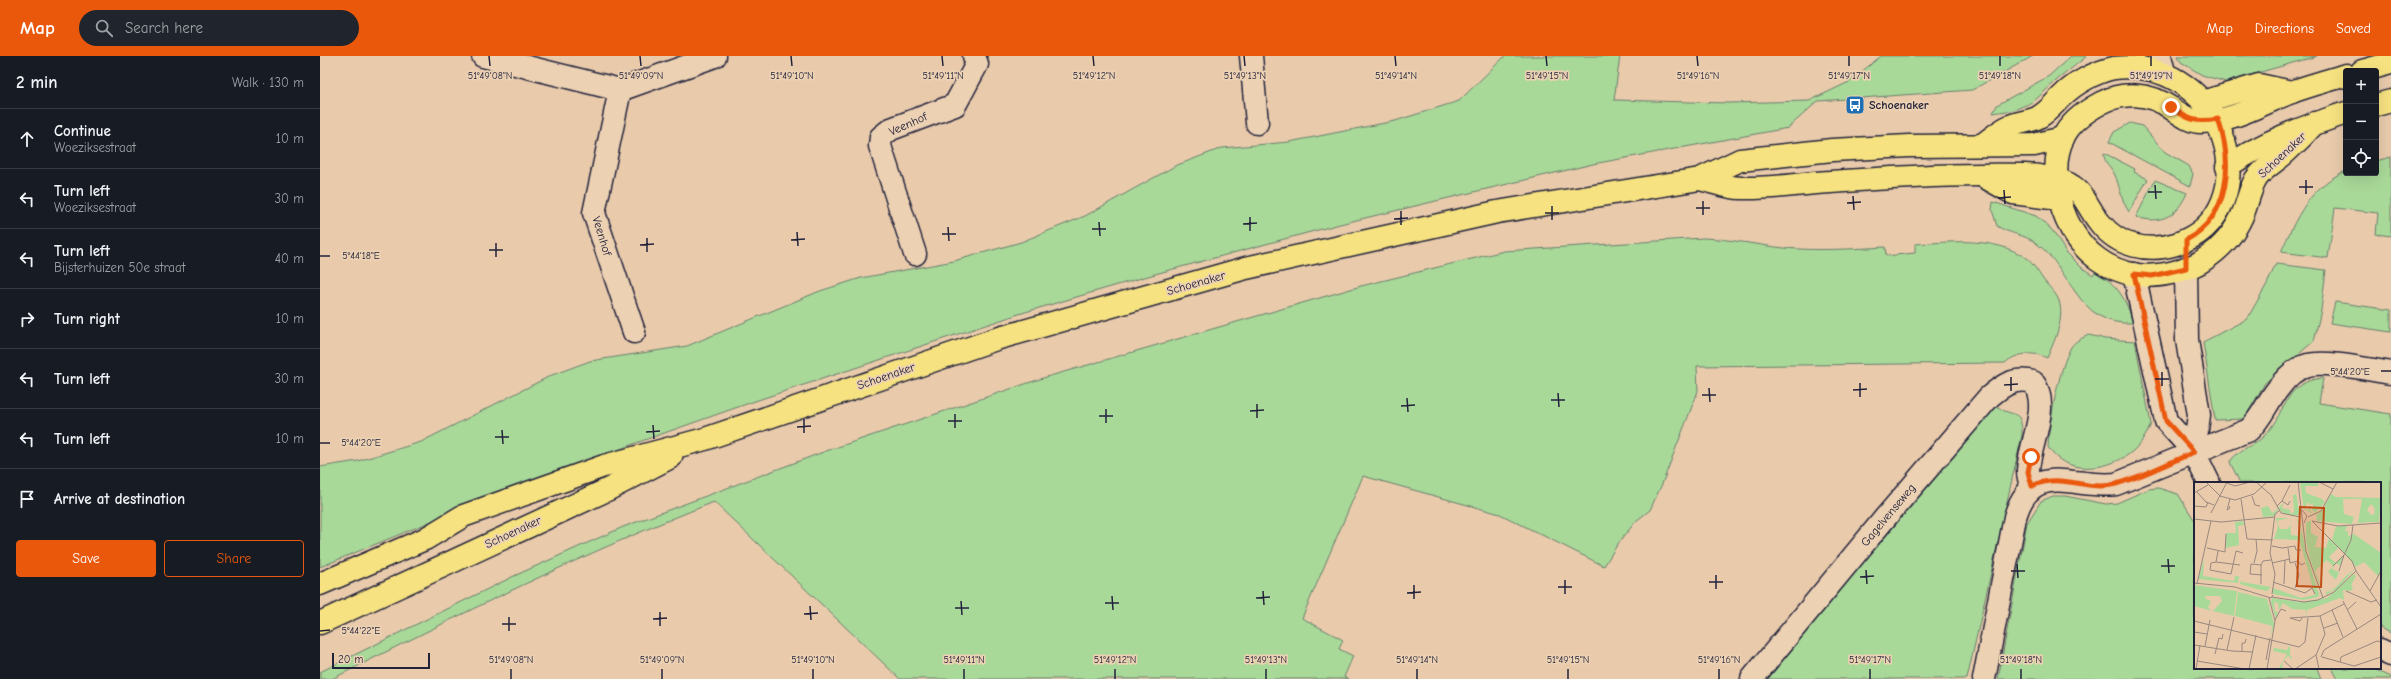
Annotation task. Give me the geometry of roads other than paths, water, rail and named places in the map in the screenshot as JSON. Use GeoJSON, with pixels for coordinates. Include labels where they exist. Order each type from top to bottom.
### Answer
{"type":"FeatureCollection","features":[{"type":"Feature","properties":{"kind":"main road"},"geometry":{"type":"LineString","coordinates":[[2111,98],[2115,62]]}},
{"type":"Feature","properties":{"kind":"main road"},"geometry":{"type":"LineString","coordinates":[[1983,144],[2010,126],[2037,118],[2049,110],[2078,83],[2115,62],[2139,67],[2162,64],[2194,89],[2206,101],[2218,119],[2226,144],[2227,167],[2226,186],[2215,214],[2203,228],[2186,240],[2186,268],[2152,276],[2134,274],[2116,269],[2099,261],[2085,249],[2070,228],[2058,189],[2056,159],[2063,138],[2079,118],[2111,98],[2133,95],[2147,96],[2160,100],[2191,120],[2200,122],[2218,119],[2292,92],[2343,76]]}},
{"type":"Feature","properties":{"kind":"main road"},"geometry":{"type":"LineString","coordinates":[[2373,68],[2391,63]]}},
{"type":"Feature","properties":{"kind":"main road"},"geometry":{"type":"LineString","coordinates":[[2206,101],[2259,85],[2292,92]]}},
{"type":"Feature","properties":{"kind":"main road"},"geometry":{"type":"LineString","coordinates":[[2379,104],[2391,101]]}},
{"type":"Feature","properties":{"kind":"main road","name":"Schoenaker"},"geometry":{"type":"LineString","coordinates":[[2227,167],[2250,151],[2279,137],[2343,114]]}},
{"type":"Feature","properties":{"kind":"main road","name":"Schoenaker"},"geometry":{"type":"LineString","coordinates":[[2186,268],[2211,255],[2233,232],[2255,180],[2262,171],[2285,153],[2315,123]]}},
{"type":"Feature","properties":{"kind":"main road","name":"Schoenaker"},"geometry":{"type":"LineString","coordinates":[[320,584],[425,539],[463,516],[604,466],[705,439],[996,339],[1246,268],[1497,212],[1700,179],[1740,160],[1840,150],[1983,144],[2034,145],[2063,138]]}},
{"type":"Feature","properties":{"kind":"main road","name":"Schoenaker"},"geometry":{"type":"LineString","coordinates":[[1700,179],[1740,188],[1930,176],[1983,175],[2013,193],[2074,186],[2084,196],[2100,224],[2114,236],[2129,245],[2142,248],[2159,247],[2186,240]]}},
{"type":"Feature","properties":{"kind":"main road","name":"Schoenaker"},"geometry":{"type":"LineString","coordinates":[[320,623],[518,529],[609,489],[705,439]]}},
{"type":"Feature","properties":{"kind":"street"},"geometry":{"type":"LineString","coordinates":[[483,56],[620,90],[715,56]]}},
{"type":"Feature","properties":{"kind":"street","name":"Veenhof"},"geometry":{"type":"LineString","coordinates":[[915,254],[880,146],[881,137],[891,129],[955,105],[977,64],[974,56]]}},
{"type":"Feature","properties":{"kind":"street"},"geometry":{"type":"LineString","coordinates":[[1251,56],[1257,123]]}},
{"type":"Feature","properties":{"kind":"street","name":"Veenhof"},"geometry":{"type":"LineString","coordinates":[[620,90],[594,213],[634,332]]}},
{"type":"Feature","properties":{"kind":"street"},"geometry":{"type":"LineString","coordinates":[[2186,268],[2188,340],[2199,416],[2194,452]]}},
{"type":"Feature","properties":{"kind":"street"},"geometry":{"type":"LineString","coordinates":[[2134,274],[2166,421],[2194,452],[2209,482]]}},
{"type":"Feature","properties":{"kind":"street"},"geometry":{"type":"LineString","coordinates":[[1984,679],[2015,517],[2018,506],[2032,486],[2045,480],[2057,480],[2101,486],[2116,484],[2249,430],[2264,414],[2275,392],[2284,380],[2307,365],[2319,363],[2391,373]]}},
{"type":"Feature","properties":{"kind":"street","name":"Gagelvenseweg"},"geometry":{"type":"LineString","coordinates":[[1752,679],[1885,518],[1989,397],[2002,386],[2013,381],[2033,382],[2038,389],[2038,423],[2028,472],[2032,486]]}},
{"type":"Feature","properties":{"kind":"street"},"geometry":{"type":"LineString","coordinates":[[2381,651],[2391,656]]}},
{"type":"Feature","properties":{"kind":"place","name":"Schoenaker"},"geometry":{"type":"Point","coordinates":[1855,105]}}]}
